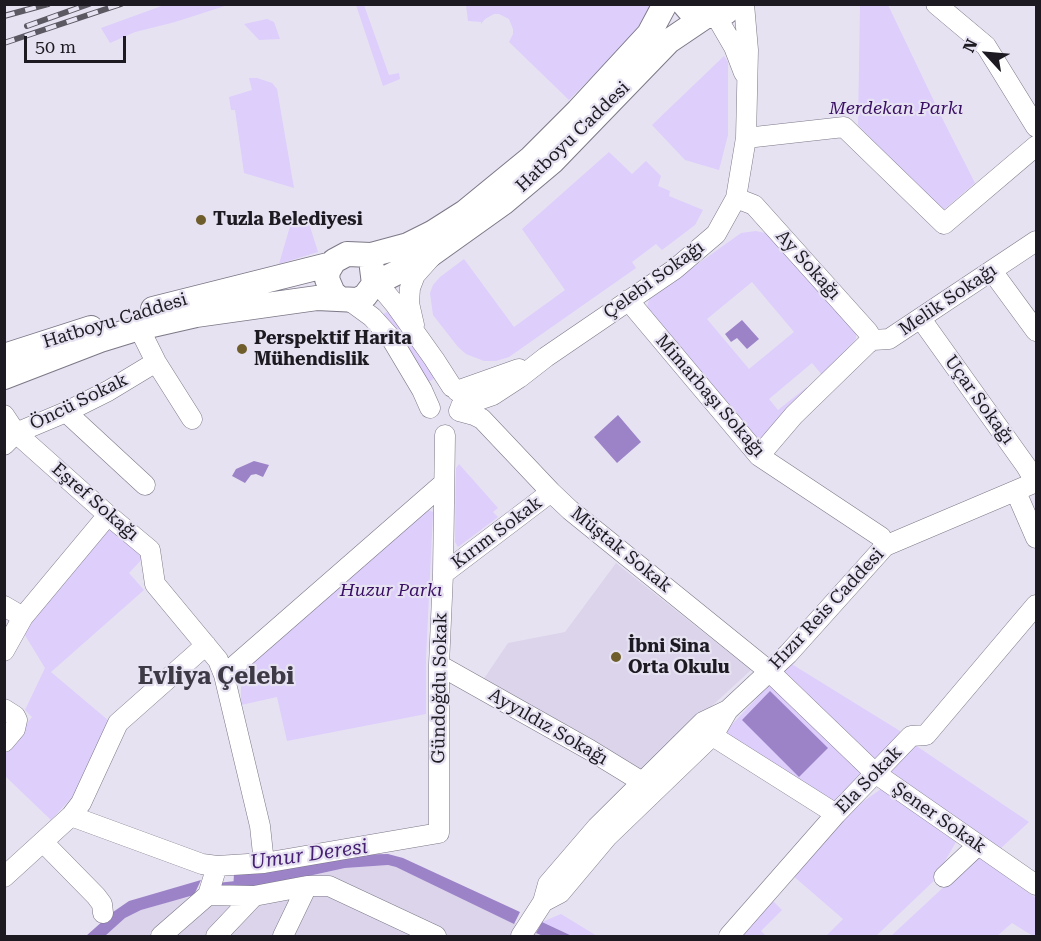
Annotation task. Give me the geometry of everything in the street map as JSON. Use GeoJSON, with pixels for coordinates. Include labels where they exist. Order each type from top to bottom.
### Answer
{"type":"FeatureCollection","features":[{"type":"Feature","properties":{"kind":"main road","name":"Hatboyu Caddesi"},"geometry":{"type":"LineString","coordinates":[[4,356],[162,306],[332,264],[347,254],[370,255],[416,241],[465,212],[533,156],[649,34],[665,4]]}},
{"type":"Feature","properties":{"kind":"main road"},"geometry":{"type":"LineString","coordinates":[[684,4],[690,11],[719,12]]}},
{"type":"Feature","properties":{"kind":"main road","name":"Hatboyu Caddesi"},"geometry":{"type":"LineString","coordinates":[[4,377],[100,340],[139,328],[217,311],[299,300],[344,300],[365,297],[374,284],[441,249],[503,203],[553,161],[669,41],[719,12]]}},
{"type":"Feature","properties":{"kind":"main road"},"geometry":{"type":"LineString","coordinates":[[359,255],[374,270],[374,284]]}},
{"type":"Feature","properties":{"kind":"main road"},"geometry":{"type":"LineString","coordinates":[[332,264],[327,279],[329,286],[344,300]]}},
{"type":"Feature","properties":{"kind":"street","name":"Çelebi Sokağı"},"geometry":{"type":"LineString","coordinates":[[449,409],[512,372],[546,357],[675,269],[716,234],[736,198],[746,138],[748,50],[744,4]]}},
{"type":"Feature","properties":{"kind":"street"},"geometry":{"type":"LineString","coordinates":[[936,4],[986,46],[1036,127]]}},
{"type":"Feature","properties":{"kind":"street"},"geometry":{"type":"LineString","coordinates":[[719,12],[748,84]]}},
{"type":"Feature","properties":{"kind":"street"},"geometry":{"type":"LineString","coordinates":[[746,138],[844,127],[944,224],[1036,146]]}},
{"type":"Feature","properties":{"kind":"street","name":"Ay Sokağı"},"geometry":{"type":"LineString","coordinates":[[736,198],[754,205],[873,340]]}},
{"type":"Feature","properties":{"kind":"street","name":"Melik Sokağı"},"geometry":{"type":"LineString","coordinates":[[759,456],[794,415],[873,340],[889,339],[921,320],[1036,241]]}},
{"type":"Feature","properties":{"kind":"street"},"geometry":{"type":"LineString","coordinates":[[441,249],[415,275],[410,288],[409,303],[411,319],[449,409]]}},
{"type":"Feature","properties":{"kind":"street"},"geometry":{"type":"LineString","coordinates":[[992,271],[1036,331]]}},
{"type":"Feature","properties":{"kind":"street"},"geometry":{"type":"LineString","coordinates":[[374,284],[391,300],[420,339]]}},
{"type":"Feature","properties":{"kind":"street"},"geometry":{"type":"LineString","coordinates":[[344,300],[372,317],[391,338],[422,390],[449,409]]}},
{"type":"Feature","properties":{"kind":"street","name":"Mimarbaşı Sokağı"},"geometry":{"type":"LineString","coordinates":[[628,300],[759,456],[881,537],[885,546]]}},
{"type":"Feature","properties":{"kind":"street","name":"Uçar Sokağı"},"geometry":{"type":"LineString","coordinates":[[921,320],[1036,482]]}},
{"type":"Feature","properties":{"kind":"street"},"geometry":{"type":"LineString","coordinates":[[139,328],[156,362],[192,419]]}},
{"type":"Feature","properties":{"kind":"street","name":"Öncü Sokak"},"geometry":{"type":"LineString","coordinates":[[10,439],[108,392],[156,362]]}},
{"type":"Feature","properties":{"kind":"street","name":"Müştak Sokak"},"geometry":{"type":"LineString","coordinates":[[449,409],[482,419],[570,510],[769,671]]}},
{"type":"Feature","properties":{"kind":"street","name":"Gündoğdu Sokak"},"geometry":{"type":"LineString","coordinates":[[264,863],[439,833],[439,665],[444,483],[449,409]]}},
{"type":"Feature","properties":{"kind":"street"},"geometry":{"type":"LineString","coordinates":[[66,412],[145,485]]}},
{"type":"Feature","properties":{"kind":"street","name":"Eşref Sokağı"},"geometry":{"type":"LineString","coordinates":[[4,415],[10,439],[150,550],[155,584],[219,660],[260,826],[264,863]]}},
{"type":"Feature","properties":{"kind":"street","name":"Hızır Reis Caddesi"},"geometry":{"type":"LineString","coordinates":[[531,921],[548,884],[597,827],[649,786],[788,654],[885,546],[1036,482]]}},
{"type":"Feature","properties":{"kind":"street"},"geometry":{"type":"LineString","coordinates":[[224,675],[444,483]]}},
{"type":"Feature","properties":{"kind":"street","name":"Kırım Sokak"},"geometry":{"type":"LineString","coordinates":[[443,574],[551,492]]}},
{"type":"Feature","properties":{"kind":"street"},"geometry":{"type":"LineString","coordinates":[[1016,492],[1036,538]]}},
{"type":"Feature","properties":{"kind":"street"},"geometry":{"type":"LineString","coordinates":[[4,651],[23,617],[108,515]]}},
{"type":"Feature","properties":{"kind":"street","name":"Ela Sokak"},"geometry":{"type":"LineString","coordinates":[[729,936],[836,814],[911,736],[926,735],[1036,605]]}},
{"type":"Feature","properties":{"kind":"street"},"geometry":{"type":"LineString","coordinates":[[4,606],[23,617]]}},
{"type":"Feature","properties":{"kind":"street"},"geometry":{"type":"LineString","coordinates":[[4,877],[71,816],[89,788],[118,723],[206,645]]}},
{"type":"Feature","properties":{"kind":"street","name":"Ayyıldız Sokağı"},"geometry":{"type":"LineString","coordinates":[[439,665],[649,786]]}},
{"type":"Feature","properties":{"kind":"street","name":"Şener Sokak"},"geometry":{"type":"LineString","coordinates":[[769,671],[875,773],[1036,885]]}},
{"type":"Feature","properties":{"kind":"street"},"geometry":{"type":"LineString","coordinates":[[4,742],[15,729],[11,715]]}},
{"type":"Feature","properties":{"kind":"street"},"geometry":{"type":"LineString","coordinates":[[709,729],[728,746],[836,814]]}},
{"type":"Feature","properties":{"kind":"street"},"geometry":{"type":"LineString","coordinates":[[71,816],[202,864],[212,882],[254,896],[307,886],[329,886],[436,936]]}},
{"type":"Feature","properties":{"kind":"street"},"geometry":{"type":"LineString","coordinates":[[43,842],[96,896],[102,904],[103,913]]}},
{"type":"Feature","properties":{"kind":"street"},"geometry":{"type":"LineString","coordinates":[[944,877],[978,845]]}},
{"type":"Feature","properties":{"kind":"street"},"geometry":{"type":"LineString","coordinates":[[161,936],[212,882],[264,863]]}},
{"type":"Feature","properties":{"kind":"street"},"geometry":{"type":"LineString","coordinates":[[283,936],[307,886]]}},
{"type":"Feature","properties":{"kind":"street"},"geometry":{"type":"LineString","coordinates":[[216,936],[254,896]]}},
{"type":"Feature","properties":{"kind":"shaded area"},"geometry":{"type":"Polygon","coordinates":[[[742,320],[759,339],[747,349],[737,338],[731,342],[725,334],[742,320]]]}},
{"type":"Feature","properties":{"kind":"shaded area"},"geometry":{"type":"Polygon","coordinates":[[[618,415],[641,442],[617,463],[594,437],[618,415]]]}},
{"type":"Feature","properties":{"kind":"shaded area"},"geometry":{"type":"Polygon","coordinates":[[[254,461],[269,465],[263,477],[256,474],[251,475],[245,483],[232,476],[236,469],[254,461]]]}},
{"type":"Feature","properties":{"kind":"shaded area","name":"İbni Sina Orta Okulu"},"geometry":{"type":"Polygon","coordinates":[[[616,563],[751,670],[641,771],[483,680],[508,643],[565,632],[616,563]]]}},
{"type":"Feature","properties":{"kind":"shaded area"},"geometry":{"type":"Polygon","coordinates":[[[770,691],[828,748],[799,777],[742,720],[770,691]]]}},
{"type":"Feature","properties":{"kind":"shaded area"},"geometry":{"type":"Polygon","coordinates":[[[388,854],[403,858],[520,912],[514,924],[388,865],[345,868],[258,887],[233,890],[234,874],[341,855],[388,854]]]}},
{"type":"Feature","properties":{"kind":"shaded area"},"geometry":{"type":"Polygon","coordinates":[[[388,865],[543,936],[105,936],[125,918],[141,910],[174,900],[345,868],[388,865]]]}},
{"type":"Feature","properties":{"kind":"shaded area"},"geometry":{"type":"Polygon","coordinates":[[[201,880],[194,895],[141,910],[125,918],[105,936],[86,936],[129,901],[201,880]]]}},
{"type":"Feature","properties":{"kind":"shaded area"},"geometry":{"type":"Polygon","coordinates":[[[542,922],[572,936],[543,936],[536,933],[542,922]]]}},
{"type":"Feature","properties":{"kind":"green space"},"geometry":{"type":"Polygon","coordinates":[[[167,4],[228,5],[135,32],[110,43],[101,28],[167,4]]]}},
{"type":"Feature","properties":{"kind":"green space"},"geometry":{"type":"Polygon","coordinates":[[[356,5],[364,5],[389,75],[399,73],[400,79],[383,86],[356,5]]]}},
{"type":"Feature","properties":{"kind":"green space"},"geometry":{"type":"Polygon","coordinates":[[[466,5],[651,5],[645,20],[635,33],[569,100],[509,42],[513,29],[509,19],[494,14],[481,24],[481,22],[468,21],[466,5]]]}},
{"type":"Feature","properties":{"kind":"green space","name":"Merdekan Parkı"},"geometry":{"type":"Polygon","coordinates":[[[860,5],[888,5],[975,183],[941,212],[858,125],[860,5]]]}},
{"type":"Feature","properties":{"kind":"green space"},"geometry":{"type":"Polygon","coordinates":[[[267,19],[274,22],[280,39],[259,40],[244,24],[267,19]]]}},
{"type":"Feature","properties":{"kind":"green space"},"geometry":{"type":"Polygon","coordinates":[[[724,56],[728,62],[728,135],[719,170],[685,160],[652,125],[724,56]]]}},
{"type":"Feature","properties":{"kind":"green space"},"geometry":{"type":"Polygon","coordinates":[[[249,78],[272,83],[277,89],[294,188],[244,173],[235,110],[231,110],[229,97],[252,90],[249,78]]]}},
{"type":"Feature","properties":{"kind":"green space"},"geometry":{"type":"Polygon","coordinates":[[[609,152],[632,174],[646,161],[661,176],[658,186],[670,191],[669,196],[703,210],[695,225],[662,250],[656,244],[632,262],[636,268],[509,357],[496,361],[484,361],[466,354],[433,315],[430,293],[433,285],[464,259],[514,327],[565,290],[522,229],[609,152]]]}},
{"type":"Feature","properties":{"kind":"green space"},"geometry":{"type":"Polygon","coordinates":[[[306,214],[318,252],[279,264],[293,216],[306,214]]]}},
{"type":"Feature","properties":{"kind":"green space"},"geometry":{"type":"Polygon","coordinates":[[[756,231],[769,234],[856,330],[856,339],[822,375],[812,363],[769,399],[778,410],[807,387],[808,389],[760,442],[647,308],[649,299],[741,233],[756,231]],[[752,282],[707,319],[749,369],[794,332],[752,282]]]}},
{"type":"Feature","properties":{"kind":"green space"},"geometry":{"type":"Polygon","coordinates":[[[392,309],[438,376],[427,383],[380,316],[392,309]]]}},
{"type":"Feature","properties":{"kind":"green space"},"geometry":{"type":"Polygon","coordinates":[[[459,464],[498,508],[493,512],[498,517],[458,547],[455,542],[456,468],[459,464]]]}},
{"type":"Feature","properties":{"kind":"green space","name":"Huzur Parkı"},"geometry":{"type":"Polygon","coordinates":[[[426,509],[433,512],[426,658],[426,714],[287,741],[277,697],[241,705],[241,675],[426,509]]]}},
{"type":"Feature","properties":{"kind":"green space"},"geometry":{"type":"Polygon","coordinates":[[[109,526],[144,557],[129,573],[144,590],[51,672],[109,721],[76,793],[51,820],[5,776],[4,751],[32,717],[25,710],[45,668],[23,632],[109,526]]]}},
{"type":"Feature","properties":{"kind":"green space"},"geometry":{"type":"Polygon","coordinates":[[[790,663],[900,731],[902,736],[876,761],[783,670],[790,663]]]}},
{"type":"Feature","properties":{"kind":"green space"},"geometry":{"type":"Polygon","coordinates":[[[771,683],[862,772],[831,805],[724,733],[771,683]]]}},
{"type":"Feature","properties":{"kind":"green space"},"geometry":{"type":"Polygon","coordinates":[[[915,745],[1029,822],[1000,849],[888,773],[915,745]]]}},
{"type":"Feature","properties":{"kind":"green space"},"geometry":{"type":"Polygon","coordinates":[[[881,789],[956,842],[938,873],[940,875],[876,936],[826,936],[843,919],[791,874],[847,813],[881,789]]]}},
{"type":"Feature","properties":{"kind":"green space"},"geometry":{"type":"Polygon","coordinates":[[[977,856],[1036,898],[1036,936],[1012,923],[997,936],[891,936],[977,856]]]}},
{"type":"Feature","properties":{"kind":"green space"},"geometry":{"type":"Polygon","coordinates":[[[769,897],[782,910],[761,931],[766,936],[736,936],[769,897]]]}},
{"type":"Feature","properties":{"kind":"green space"},"geometry":{"type":"Polygon","coordinates":[[[561,914],[597,936],[572,936],[542,922],[561,914]]]}},
{"type":"Feature","properties":{"kind":"waterway","name":"Umur Deresi"},"geometry":{"type":"LineString","coordinates":[[217,885],[236,883]]}},
{"type":"Feature","properties":{"kind":"railway"},"geometry":{"type":"LineString","coordinates":[[4,16],[48,4]]}},
{"type":"Feature","properties":{"kind":"railway"},"geometry":{"type":"LineString","coordinates":[[27,26],[89,4]]}},
{"type":"Feature","properties":{"kind":"railway"},"geometry":{"type":"LineString","coordinates":[[4,43],[121,4]]}},
{"type":"Feature","properties":{"kind":"place","name":"Tuzla Belediyesi"},"geometry":{"type":"Point","coordinates":[201,220]}},
{"type":"Feature","properties":{"kind":"place","name":"Perspektif Harita Mühendislik"},"geometry":{"type":"Point","coordinates":[242,349]}},
{"type":"Feature","properties":{"kind":"place","name":"İbni Sina Orta Okulu"},"geometry":{"type":"Point","coordinates":[616,657]}},
{"type":"Feature","properties":{"kind":"district","name":"Evliya Çelebi"},"geometry":{"type":"Point","coordinates":[216,677]}}]}
